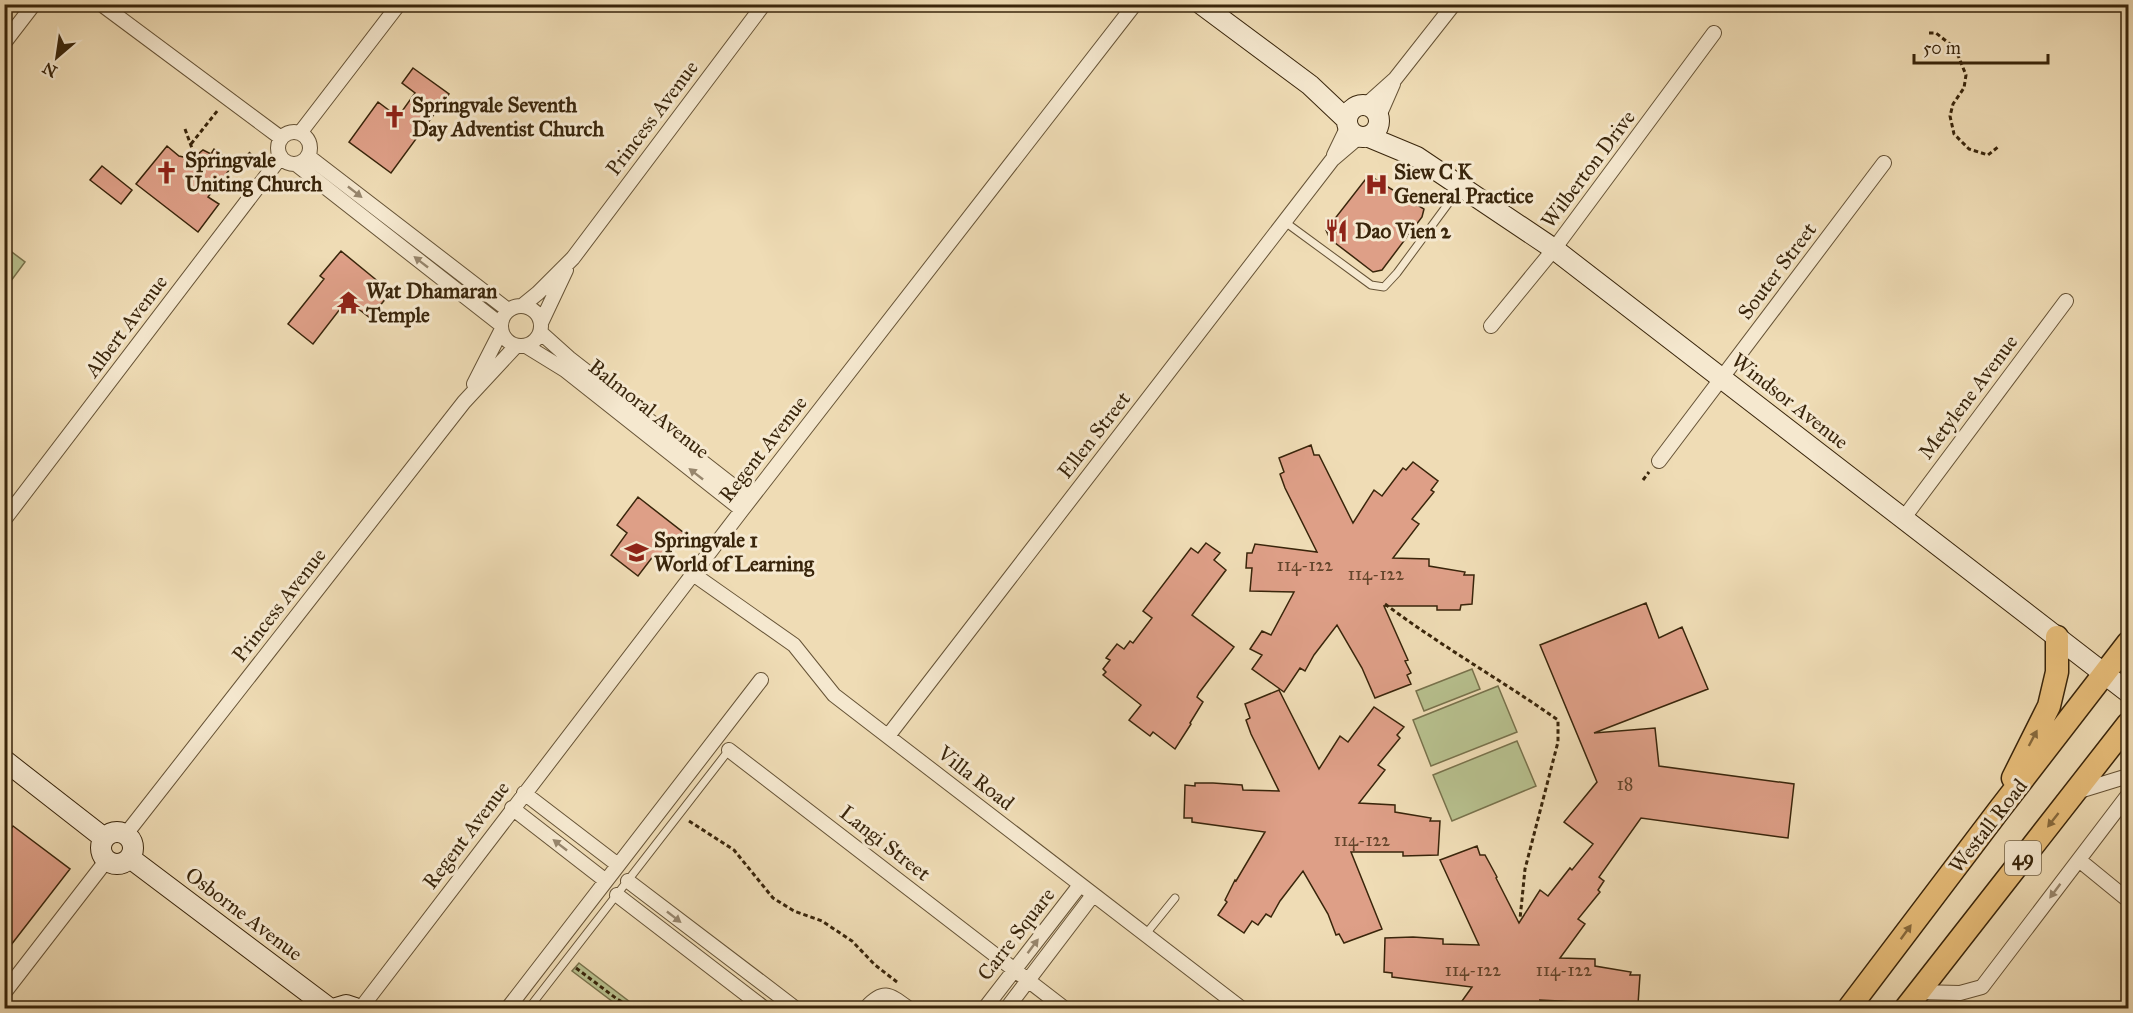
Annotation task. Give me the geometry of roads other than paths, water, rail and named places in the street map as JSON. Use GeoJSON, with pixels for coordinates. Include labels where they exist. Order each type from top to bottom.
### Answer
{"type":"FeatureCollection","features":[{"type":"Feature","properties":{"kind":"main road"},"geometry":{"type":"LineString","coordinates":[[1999,810],[2049,706],[2057,672],[2057,637]]}},
{"type":"Feature","properties":{"kind":"main road","name":"Westall Road"},"geometry":{"type":"LineString","coordinates":[[1850,1008],[2128,644]]}},
{"type":"Feature","properties":{"kind":"main road","name":"49"},"geometry":{"type":"LineString","coordinates":[[1912,1000],[2128,724]]}},
{"type":"Feature","properties":{"kind":"street"},"geometry":{"type":"LineString","coordinates":[[4,43],[34,4]]}},
{"type":"Feature","properties":{"kind":"street"},"geometry":{"type":"LineString","coordinates":[[101,4],[281,138]]}},
{"type":"Feature","properties":{"kind":"street"},"geometry":{"type":"LineString","coordinates":[[300,133],[399,4]]}},
{"type":"Feature","properties":{"kind":"street","name":"Princess Avenue"},"geometry":{"type":"LineString","coordinates":[[522,306],[573,258],[764,4]]}},
{"type":"Feature","properties":{"kind":"street","name":"Regent Avenue"},"geometry":{"type":"LineString","coordinates":[[361,1008],[512,808],[1135,4]]}},
{"type":"Feature","properties":{"kind":"street","name":"Windsor Avenue"},"geometry":{"type":"LineString","coordinates":[[1201,4],[1310,85],[1554,249],[2128,692]]}},
{"type":"Feature","properties":{"kind":"street","name":"Ellen Street"},"geometry":{"type":"LineString","coordinates":[[888,736],[1454,4]]}},
{"type":"Feature","properties":{"kind":"street","name":"Wilberton Drive"},"geometry":{"type":"LineString","coordinates":[[1491,326],[1554,249],[1714,33]]}},
{"type":"Feature","properties":{"kind":"street"},"geometry":{"type":"LineString","coordinates":[[290,132],[300,133],[309,142],[303,160],[288,164],[280,158],[277,148],[281,138],[290,132]]}},
{"type":"Feature","properties":{"kind":"street","name":"Albert Avenue"},"geometry":{"type":"LineString","coordinates":[[4,520],[280,158]]}},
{"type":"Feature","properties":{"kind":"street"},"geometry":{"type":"LineString","coordinates":[[303,160],[508,310]]}},
{"type":"Feature","properties":{"kind":"street"},"geometry":{"type":"LineString","coordinates":[[303,160],[500,328],[506,341],[521,346],[535,341],[541,327],[535,311],[522,306],[508,310]]}},
{"type":"Feature","properties":{"kind":"street","name":"Souter Street"},"geometry":{"type":"LineString","coordinates":[[1659,461],[1884,163]]}},
{"type":"Feature","properties":{"kind":"street","name":"Princess Avenue"},"geometry":{"type":"LineString","coordinates":[[541,327],[573,258]]}},
{"type":"Feature","properties":{"kind":"street","name":"Metylene Avenue"},"geometry":{"type":"LineString","coordinates":[[1903,519],[2066,301]]}},
{"type":"Feature","properties":{"kind":"street"},"geometry":{"type":"LineString","coordinates":[[500,328],[508,310]]}},
{"type":"Feature","properties":{"kind":"street","name":"Balmoral Avenue"},"geometry":{"type":"LineString","coordinates":[[541,327],[569,358],[746,505]]}},
{"type":"Feature","properties":{"kind":"street","name":"Princess Avenue"},"geometry":{"type":"LineString","coordinates":[[464,402],[500,328]]}},
{"type":"Feature","properties":{"kind":"street","name":"Princess Avenue"},"geometry":{"type":"LineString","coordinates":[[126,834],[464,402],[521,346]]}},
{"type":"Feature","properties":{"kind":"street","name":"Balmoral Avenue"},"geometry":{"type":"LineString","coordinates":[[521,346],[566,370],[746,505]]}},
{"type":"Feature","properties":{"kind":"street","name":"Villa Road"},"geometry":{"type":"LineString","coordinates":[[693,574],[794,645],[834,695],[1241,1008]]}},
{"type":"Feature","properties":{"kind":"street"},"geometry":{"type":"LineString","coordinates":[[508,1008],[761,680]]}},
{"type":"Feature","properties":{"kind":"street","name":"Langi Street"},"geometry":{"type":"LineString","coordinates":[[729,750],[1064,1008]]}},
{"type":"Feature","properties":{"kind":"street"},"geometry":{"type":"LineString","coordinates":[[4,760],[104,838]]}},
{"type":"Feature","properties":{"kind":"street"},"geometry":{"type":"LineString","coordinates":[[2075,792],[2128,776]]}},
{"type":"Feature","properties":{"kind":"street"},"geometry":{"type":"LineString","coordinates":[[524,793],[618,865]]}},
{"type":"Feature","properties":{"kind":"street"},"geometry":{"type":"LineString","coordinates":[[1912,1000],[1960,993],[1982,987],[2128,795]]}},
{"type":"Feature","properties":{"kind":"street"},"geometry":{"type":"LineString","coordinates":[[512,808],[606,880]]}},
{"type":"Feature","properties":{"kind":"street"},"geometry":{"type":"LineString","coordinates":[[112,832],[126,834],[133,844],[130,858],[117,865],[106,861],[100,848],[104,838],[112,832]]}},
{"type":"Feature","properties":{"kind":"street","name":"Osborne Avenue"},"geometry":{"type":"LineString","coordinates":[[130,858],[329,1008]]}},
{"type":"Feature","properties":{"kind":"street"},"geometry":{"type":"LineString","coordinates":[[2079,860],[2128,900]]}},
{"type":"Feature","properties":{"kind":"street"},"geometry":{"type":"LineString","coordinates":[[4,993],[106,861]]}},
{"type":"Feature","properties":{"kind":"street"},"geometry":{"type":"LineString","coordinates":[[628,881],[795,1008]]}},
{"type":"Feature","properties":{"kind":"street","name":"Carre Square"},"geometry":{"type":"LineString","coordinates":[[985,1008],[1080,885]]}},
{"type":"Feature","properties":{"kind":"street"},"geometry":{"type":"LineString","coordinates":[[617,895],[764,1008]]}},
{"type":"Feature","properties":{"kind":"street","name":"Carre Square"},"geometry":{"type":"LineString","coordinates":[[1007,1008],[1093,895]]}},
{"type":"Feature","properties":{"kind":"street"},"geometry":{"type":"LineString","coordinates":[[719,974],[730,960]]}},
{"type":"Feature","properties":{"kind":"street"},"geometry":{"type":"LineString","coordinates":[[866,1008],[882,995],[890,996],[908,1008]]}},
{"type":"Feature","properties":{"kind":"street"},"geometry":{"type":"LineString","coordinates":[[336,1008],[346,1005],[355,1008]]}},
{"type":"Feature","properties":{"kind":"lane"},"geometry":{"type":"LineString","coordinates":[[1286,222],[1371,285],[1384,287],[1397,273],[1461,186]]}},
{"type":"Feature","properties":{"kind":"lane"},"geometry":{"type":"LineString","coordinates":[[529,1008],[729,750]]}},
{"type":"Feature","properties":{"kind":"lane"},"geometry":{"type":"LineString","coordinates":[[1145,935],[1175,898]]}},
{"type":"Feature","properties":{"kind":"place","name":"Springvale Seventh Day Adventist Church"},"geometry":{"type":"Point","coordinates":[394,117]}},
{"type":"Feature","properties":{"kind":"place","name":"Springvale Uniting Church"},"geometry":{"type":"Point","coordinates":[167,172]}},
{"type":"Feature","properties":{"kind":"place","name":"Siew C K General Practice"},"geometry":{"type":"Point","coordinates":[1376,184]}},
{"type":"Feature","properties":{"kind":"place","name":"Dao Vien 2"},"geometry":{"type":"Point","coordinates":[1337,231]}},
{"type":"Feature","properties":{"kind":"place","name":"Wat Dhamaran Temple"},"geometry":{"type":"Point","coordinates":[348,303]}},
{"type":"Feature","properties":{"kind":"place","name":"Springvale 1 World of Learning"},"geometry":{"type":"Point","coordinates":[636,552]}}]}
